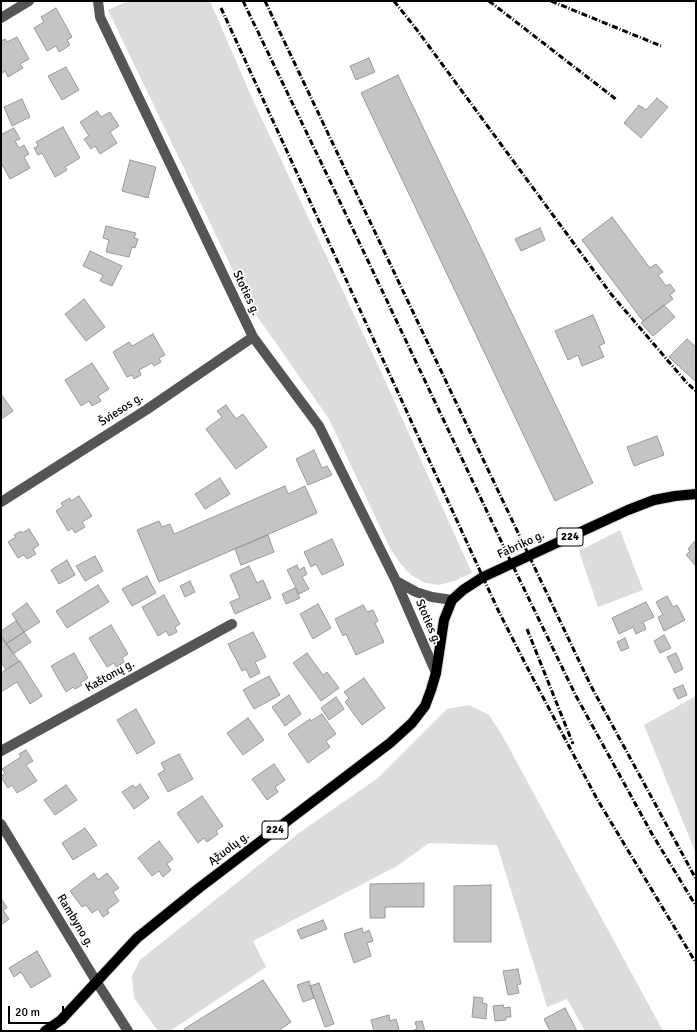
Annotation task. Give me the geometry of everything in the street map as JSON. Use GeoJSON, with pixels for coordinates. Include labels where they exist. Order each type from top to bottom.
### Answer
{"type":"FeatureCollection","features":[{"type":"Feature","properties":{"kind":"main road","name":"Fabriko g."},"geometry":{"type":"LineString","coordinates":[[452,600],[463,590],[483,577],[628,510],[654,500],[696,494]]}},
{"type":"Feature","properties":{"kind":"main road","name":"Ąžuolų g."},"geometry":{"type":"LineString","coordinates":[[45,1031],[61,1020],[81,1001],[96,982],[137,938],[199,888],[390,744],[412,723],[425,706],[436,674],[444,620],[452,600]]}},
{"type":"Feature","properties":{"kind":"street"},"geometry":{"type":"LineString","coordinates":[[1,18],[29,1]]}},
{"type":"Feature","properties":{"kind":"street","name":"Stoties g."},"geometry":{"type":"LineString","coordinates":[[98,1],[100,17],[253,337],[319,426],[396,582],[436,674]]}},
{"type":"Feature","properties":{"kind":"street","name":"Šviesos g."},"geometry":{"type":"LineString","coordinates":[[1,502],[146,410],[253,337]]}},
{"type":"Feature","properties":{"kind":"street","name":"Stoties g."},"geometry":{"type":"LineString","coordinates":[[396,582],[426,596],[452,600]]}},
{"type":"Feature","properties":{"kind":"street","name":"Kaštonų g."},"geometry":{"type":"LineString","coordinates":[[1,751],[232,624]]}},
{"type":"Feature","properties":{"kind":"street","name":"Rambyno g."},"geometry":{"type":"LineString","coordinates":[[1,824],[96,982],[128,1031]]}},
{"type":"Feature","properties":{"kind":"shaded area"},"geometry":{"type":"Polygon","coordinates":[[[128,1],[210,1],[252,98],[382,374],[472,573],[454,581],[439,585],[425,583],[411,575],[391,550],[329,419],[250,306],[108,10],[128,1]]]}},
{"type":"Feature","properties":{"kind":"shaded area"},"geometry":{"type":"Polygon","coordinates":[[[620,530],[643,590],[598,607],[579,551],[620,530]]]}},
{"type":"Feature","properties":{"kind":"shaded area"},"geometry":{"type":"Polygon","coordinates":[[[696,696],[696,854],[644,725],[696,696]]]}},
{"type":"Feature","properties":{"kind":"shaded area"},"geometry":{"type":"Polygon","coordinates":[[[469,705],[489,715],[502,735],[663,1031],[585,1031],[567,999],[547,1007],[497,845],[429,843],[397,866],[253,941],[266,967],[170,1031],[158,1031],[134,998],[132,976],[140,960],[303,830],[378,778],[447,709],[469,705]]]}},
{"type":"Feature","properties":{"kind":"building"},"geometry":{"type":"Polygon","coordinates":[[[56,8],[72,37],[67,40],[70,45],[59,52],[56,46],[47,51],[34,28],[44,22],[41,17],[56,8]]]}},
{"type":"Feature","properties":{"kind":"building"},"geometry":{"type":"Polygon","coordinates":[[[17,37],[29,59],[20,64],[23,68],[8,77],[5,71],[1,74],[1,41],[5,39],[7,42],[17,37]]]}},
{"type":"Feature","properties":{"kind":"building"},"geometry":{"type":"Polygon","coordinates":[[[369,58],[375,72],[356,80],[350,66],[369,58]]]}},
{"type":"Feature","properties":{"kind":"building"},"geometry":{"type":"Polygon","coordinates":[[[66,67],[79,90],[62,100],[48,76],[66,67]]]}},
{"type":"Feature","properties":{"kind":"building"},"geometry":{"type":"Polygon","coordinates":[[[398,75],[593,483],[555,501],[361,93],[398,75]]]}},
{"type":"Feature","properties":{"kind":"building"},"geometry":{"type":"Polygon","coordinates":[[[657,98],[668,107],[641,138],[624,123],[639,105],[646,110],[657,98]]]}},
{"type":"Feature","properties":{"kind":"building"},"geometry":{"type":"Polygon","coordinates":[[[22,99],[30,117],[12,126],[4,107],[22,99]]]}},
{"type":"Feature","properties":{"kind":"building"},"geometry":{"type":"Polygon","coordinates":[[[97,111],[101,117],[110,112],[119,126],[110,132],[117,143],[100,154],[95,146],[91,149],[84,139],[89,136],[80,122],[97,111]]]}},
{"type":"Feature","properties":{"kind":"building"},"geometry":{"type":"Polygon","coordinates":[[[63,127],[80,158],[65,167],[67,170],[55,177],[42,153],[38,155],[34,148],[38,146],[36,142],[63,127]]]}},
{"type":"Feature","properties":{"kind":"building"},"geometry":{"type":"Polygon","coordinates":[[[14,128],[20,139],[15,141],[19,148],[24,145],[29,154],[24,157],[30,168],[10,179],[1,163],[1,133],[2,134],[14,128]]]}},
{"type":"Feature","properties":{"kind":"building"},"geometry":{"type":"Polygon","coordinates":[[[130,160],[156,167],[148,198],[122,191],[130,160]]]}},
{"type":"Feature","properties":{"kind":"building"},"geometry":{"type":"Polygon","coordinates":[[[612,217],[650,268],[656,264],[663,272],[658,275],[666,286],[670,284],[675,291],[670,295],[673,299],[643,321],[582,240],[612,217]]]}},
{"type":"Feature","properties":{"kind":"building"},"geometry":{"type":"Polygon","coordinates":[[[106,226],[136,233],[134,238],[138,239],[135,248],[132,247],[129,257],[106,252],[109,240],[103,238],[106,226]]]}},
{"type":"Feature","properties":{"kind":"building"},"geometry":{"type":"Polygon","coordinates":[[[540,228],[545,240],[521,251],[515,239],[540,228]]]}},
{"type":"Feature","properties":{"kind":"building"},"geometry":{"type":"Polygon","coordinates":[[[90,251],[122,266],[112,286],[100,281],[103,275],[83,266],[90,251]]]}},
{"type":"Feature","properties":{"kind":"building"},"geometry":{"type":"Polygon","coordinates":[[[84,299],[105,327],[86,341],[65,314],[84,299]]]}},
{"type":"Feature","properties":{"kind":"building"},"geometry":{"type":"Polygon","coordinates":[[[664,305],[675,317],[653,336],[641,323],[664,305]]]}},
{"type":"Feature","properties":{"kind":"building"},"geometry":{"type":"Polygon","coordinates":[[[593,315],[605,343],[599,346],[604,357],[582,366],[578,355],[568,360],[555,331],[593,315]]]}},
{"type":"Feature","properties":{"kind":"building"},"geometry":{"type":"Polygon","coordinates":[[[153,334],[165,355],[159,358],[161,362],[154,366],[152,363],[139,370],[141,375],[134,379],[132,375],[127,377],[113,352],[129,342],[132,346],[153,334]]]}},
{"type":"Feature","properties":{"kind":"building"},"geometry":{"type":"Polygon","coordinates":[[[687,339],[696,347],[696,382],[669,357],[687,339]]]}},
{"type":"Feature","properties":{"kind":"building"},"geometry":{"type":"Polygon","coordinates":[[[92,363],[109,389],[98,396],[101,401],[92,406],[89,401],[81,406],[65,380],[92,363]]]}},
{"type":"Feature","properties":{"kind":"building"},"geometry":{"type":"Polygon","coordinates":[[[1,394],[13,411],[1,419],[1,394]]]}},
{"type":"Feature","properties":{"kind":"building"},"geometry":{"type":"Polygon","coordinates":[[[226,405],[236,419],[243,414],[267,447],[236,469],[206,429],[222,417],[217,411],[226,405]]]}},
{"type":"Feature","properties":{"kind":"building"},"geometry":{"type":"Polygon","coordinates":[[[657,436],[664,455],[634,466],[627,447],[657,436]]]}},
{"type":"Feature","properties":{"kind":"building"},"geometry":{"type":"Polygon","coordinates":[[[314,450],[322,468],[327,466],[332,475],[308,485],[296,459],[314,450]]]}},
{"type":"Feature","properties":{"kind":"building"},"geometry":{"type":"Polygon","coordinates":[[[220,478],[230,494],[205,509],[195,494],[220,478]]]}},
{"type":"Feature","properties":{"kind":"building"},"geometry":{"type":"Polygon","coordinates":[[[285,486],[288,494],[305,486],[317,513],[159,582],[137,530],[159,521],[162,527],[170,524],[174,534],[285,486]]]}},
{"type":"Feature","properties":{"kind":"building"},"geometry":{"type":"Polygon","coordinates":[[[79,496],[92,516],[82,522],[85,527],[75,533],[72,528],[68,531],[56,511],[63,506],[61,503],[70,498],[71,501],[79,496]]]}},
{"type":"Feature","properties":{"kind":"building"},"geometry":{"type":"Polygon","coordinates":[[[29,529],[39,545],[33,549],[36,554],[27,559],[24,555],[18,558],[8,542],[16,537],[14,535],[29,529]]]}},
{"type":"Feature","properties":{"kind":"building"},"geometry":{"type":"Polygon","coordinates":[[[268,535],[274,552],[241,565],[235,549],[268,535]]]}},
{"type":"Feature","properties":{"kind":"building"},"geometry":{"type":"Polygon","coordinates":[[[332,539],[344,565],[322,575],[316,564],[311,567],[304,552],[332,539]]]}},
{"type":"Feature","properties":{"kind":"building"},"geometry":{"type":"Polygon","coordinates":[[[694,542],[696,544],[696,566],[686,555],[690,551],[688,549],[694,542]]]}},
{"type":"Feature","properties":{"kind":"building"},"geometry":{"type":"Polygon","coordinates":[[[95,556],[103,571],[85,581],[76,566],[95,556]]]}},
{"type":"Feature","properties":{"kind":"building"},"geometry":{"type":"Polygon","coordinates":[[[67,560],[75,575],[59,584],[51,570],[67,560]]]}},
{"type":"Feature","properties":{"kind":"building"},"geometry":{"type":"Polygon","coordinates":[[[297,565],[299,570],[304,567],[307,574],[302,577],[309,589],[299,594],[287,570],[297,565]]]}},
{"type":"Feature","properties":{"kind":"building"},"geometry":{"type":"Polygon","coordinates":[[[249,566],[257,583],[263,580],[271,598],[235,614],[230,602],[240,598],[230,575],[249,566]]]}},
{"type":"Feature","properties":{"kind":"building"},"geometry":{"type":"Polygon","coordinates":[[[147,576],[156,593],[132,606],[122,589],[147,576]]]}},
{"type":"Feature","properties":{"kind":"building"},"geometry":{"type":"Polygon","coordinates":[[[190,581],[195,592],[185,597],[180,586],[190,581]]]}},
{"type":"Feature","properties":{"kind":"building"},"geometry":{"type":"Polygon","coordinates":[[[98,585],[109,602],[67,628],[56,611],[98,585]]]}},
{"type":"Feature","properties":{"kind":"building"},"geometry":{"type":"Polygon","coordinates":[[[295,588],[300,598],[286,604],[282,594],[295,588]]]}},
{"type":"Feature","properties":{"kind":"building"},"geometry":{"type":"Polygon","coordinates":[[[164,595],[180,624],[175,627],[177,632],[169,636],[166,631],[158,636],[142,607],[164,595]]]}},
{"type":"Feature","properties":{"kind":"building"},"geometry":{"type":"Polygon","coordinates":[[[667,596],[673,607],[677,605],[685,620],[664,631],[658,617],[663,615],[656,602],[667,596]]]}},
{"type":"Feature","properties":{"kind":"building"},"geometry":{"type":"Polygon","coordinates":[[[646,602],[654,617],[643,622],[646,629],[636,634],[633,627],[619,634],[612,618],[646,602]]]}},
{"type":"Feature","properties":{"kind":"building"},"geometry":{"type":"Polygon","coordinates":[[[27,603],[40,622],[24,632],[12,614],[27,603]]]}},
{"type":"Feature","properties":{"kind":"building"},"geometry":{"type":"Polygon","coordinates":[[[318,604],[331,628],[313,639],[300,614],[318,604]]]}},
{"type":"Feature","properties":{"kind":"building"},"geometry":{"type":"Polygon","coordinates":[[[363,605],[367,612],[373,610],[378,621],[375,623],[384,642],[356,655],[346,634],[343,636],[335,619],[363,605]]]}},
{"type":"Feature","properties":{"kind":"building"},"geometry":{"type":"Polygon","coordinates":[[[16,621],[24,632],[6,644],[1,636],[1,631],[16,621]]]}},
{"type":"Feature","properties":{"kind":"building"},"geometry":{"type":"Polygon","coordinates":[[[111,625],[128,654],[122,658],[124,662],[116,667],[114,663],[107,667],[89,638],[111,625]]]}},
{"type":"Feature","properties":{"kind":"building"},"geometry":{"type":"Polygon","coordinates":[[[24,632],[31,642],[13,654],[6,644],[24,632]]]}},
{"type":"Feature","properties":{"kind":"building"},"geometry":{"type":"Polygon","coordinates":[[[253,632],[266,657],[255,662],[260,673],[250,678],[246,669],[242,671],[228,644],[253,632]]]}},
{"type":"Feature","properties":{"kind":"building"},"geometry":{"type":"Polygon","coordinates":[[[664,635],[671,648],[660,653],[654,641],[664,635]]]}},
{"type":"Feature","properties":{"kind":"building"},"geometry":{"type":"Polygon","coordinates":[[[1,636],[19,661],[6,670],[1,662],[1,636]]]}},
{"type":"Feature","properties":{"kind":"building"},"geometry":{"type":"Polygon","coordinates":[[[625,638],[629,648],[621,651],[617,642],[625,638]]]}},
{"type":"Feature","properties":{"kind":"building"},"geometry":{"type":"Polygon","coordinates":[[[74,653],[88,678],[80,683],[82,685],[75,689],[73,687],[66,692],[51,666],[74,653]]]}},
{"type":"Feature","properties":{"kind":"building"},"geometry":{"type":"Polygon","coordinates":[[[307,653],[323,675],[327,672],[339,688],[321,701],[293,663],[307,653]]]}},
{"type":"Feature","properties":{"kind":"building"},"geometry":{"type":"Polygon","coordinates":[[[676,653],[683,669],[675,673],[667,657],[676,653]]]}},
{"type":"Feature","properties":{"kind":"building"},"geometry":{"type":"Polygon","coordinates":[[[20,661],[42,696],[30,704],[17,682],[1,692],[1,673],[20,661]]]}},
{"type":"Feature","properties":{"kind":"building"},"geometry":{"type":"Polygon","coordinates":[[[269,676],[280,695],[254,709],[243,690],[269,676]]]}},
{"type":"Feature","properties":{"kind":"building"},"geometry":{"type":"Polygon","coordinates":[[[364,678],[385,708],[362,725],[345,702],[349,698],[344,692],[364,678]]]}},
{"type":"Feature","properties":{"kind":"building"},"geometry":{"type":"Polygon","coordinates":[[[683,685],[687,695],[678,699],[673,689],[683,685]]]}},
{"type":"Feature","properties":{"kind":"building"},"geometry":{"type":"Polygon","coordinates":[[[289,695],[301,714],[285,726],[272,707],[289,695]]]}},
{"type":"Feature","properties":{"kind":"building"},"geometry":{"type":"Polygon","coordinates":[[[336,697],[344,709],[329,720],[321,708],[336,697]]]}},
{"type":"Feature","properties":{"kind":"building"},"geometry":{"type":"Polygon","coordinates":[[[136,709],[155,743],[137,754],[117,720],[136,709]]]}},
{"type":"Feature","properties":{"kind":"building"},"geometry":{"type":"Polygon","coordinates":[[[322,714],[336,734],[326,741],[330,747],[308,763],[288,734],[310,719],[311,721],[322,714]]]}},
{"type":"Feature","properties":{"kind":"building"},"geometry":{"type":"Polygon","coordinates":[[[248,718],[264,740],[243,755],[227,733],[248,718]]]}},
{"type":"Feature","properties":{"kind":"building"},"geometry":{"type":"Polygon","coordinates":[[[26,750],[33,761],[26,765],[37,781],[17,793],[12,785],[8,788],[1,777],[5,773],[2,769],[21,757],[19,754],[26,750]]]}},
{"type":"Feature","properties":{"kind":"building"},"geometry":{"type":"Polygon","coordinates":[[[179,754],[193,779],[168,792],[158,774],[165,770],[161,763],[179,754]]]}},
{"type":"Feature","properties":{"kind":"building"},"geometry":{"type":"Polygon","coordinates":[[[274,764],[285,780],[275,787],[278,792],[267,800],[252,779],[274,764]]]}},
{"type":"Feature","properties":{"kind":"building"},"geometry":{"type":"Polygon","coordinates":[[[140,784],[149,798],[134,809],[122,792],[133,785],[135,788],[140,784]]]}},
{"type":"Feature","properties":{"kind":"building"},"geometry":{"type":"Polygon","coordinates":[[[66,785],[77,800],[55,815],[44,800],[66,785]]]}},
{"type":"Feature","properties":{"kind":"building"},"geometry":{"type":"Polygon","coordinates":[[[202,796],[223,826],[216,831],[218,834],[207,842],[204,838],[198,843],[177,813],[202,796]]]}},
{"type":"Feature","properties":{"kind":"building"},"geometry":{"type":"Polygon","coordinates":[[[85,828],[97,845],[73,860],[62,843],[85,828]]]}},
{"type":"Feature","properties":{"kind":"building"},"geometry":{"type":"Polygon","coordinates":[[[159,841],[173,859],[167,864],[171,870],[163,877],[159,871],[152,876],[138,858],[159,841]]]}},
{"type":"Feature","properties":{"kind":"building"},"geometry":{"type":"Polygon","coordinates":[[[94,873],[98,880],[107,873],[119,888],[113,892],[119,901],[107,910],[109,913],[103,917],[98,909],[92,913],[86,905],[82,907],[70,891],[94,873]]]}},
{"type":"Feature","properties":{"kind":"building"},"geometry":{"type":"Polygon","coordinates":[[[424,883],[424,907],[385,907],[385,918],[370,918],[370,884],[424,883]]]}},
{"type":"Feature","properties":{"kind":"building"},"geometry":{"type":"Polygon","coordinates":[[[491,885],[491,942],[454,942],[454,886],[491,885]]]}},
{"type":"Feature","properties":{"kind":"building"},"geometry":{"type":"Polygon","coordinates":[[[1,898],[7,908],[3,910],[9,919],[1,925],[1,898]]]}},
{"type":"Feature","properties":{"kind":"building"},"geometry":{"type":"Polygon","coordinates":[[[323,920],[327,929],[301,939],[297,930],[323,920]]]}},
{"type":"Feature","properties":{"kind":"building"},"geometry":{"type":"Polygon","coordinates":[[[362,928],[363,933],[369,930],[373,941],[367,943],[371,956],[354,963],[344,934],[362,928]]]}},
{"type":"Feature","properties":{"kind":"building"},"geometry":{"type":"Polygon","coordinates":[[[37,951],[51,976],[31,988],[21,972],[14,977],[9,968],[37,951]]]}},
{"type":"Feature","properties":{"kind":"building"},"geometry":{"type":"Polygon","coordinates":[[[518,969],[521,984],[517,985],[519,993],[508,995],[503,971],[518,969]]]}},
{"type":"Feature","properties":{"kind":"building"},"geometry":{"type":"Polygon","coordinates":[[[263,980],[291,1022],[278,1031],[185,1031],[184,1029],[263,980]]]}},
{"type":"Feature","properties":{"kind":"building"},"geometry":{"type":"Polygon","coordinates":[[[309,981],[314,998],[303,1002],[297,985],[309,981]]]}},
{"type":"Feature","properties":{"kind":"building"},"geometry":{"type":"Polygon","coordinates":[[[319,983],[334,1024],[325,1027],[310,986],[319,983]]]}},
{"type":"Feature","properties":{"kind":"building"},"geometry":{"type":"Polygon","coordinates":[[[474,997],[483,998],[482,1003],[487,1004],[486,1019],[472,1017],[474,997]]]}},
{"type":"Feature","properties":{"kind":"building"},"geometry":{"type":"Polygon","coordinates":[[[503,1005],[504,1008],[510,1007],[511,1017],[506,1017],[506,1020],[495,1021],[493,1006],[503,1005]]]}},
{"type":"Feature","properties":{"kind":"building"},"geometry":{"type":"Polygon","coordinates":[[[565,1008],[577,1031],[550,1031],[544,1019],[565,1008]]]}},
{"type":"Feature","properties":{"kind":"building"},"geometry":{"type":"Polygon","coordinates":[[[389,1015],[390,1021],[396,1019],[399,1029],[396,1031],[374,1031],[371,1020],[389,1015]]]}},
{"type":"Feature","properties":{"kind":"building"},"geometry":{"type":"Polygon","coordinates":[[[422,1021],[425,1031],[414,1031],[417,1029],[415,1022],[422,1021]]]}},
{"type":"Feature","properties":{"kind":"railway"},"geometry":{"type":"LineString","coordinates":[[243,1],[576,696],[652,834],[696,906]]}},
{"type":"Feature","properties":{"kind":"railway"},"geometry":{"type":"LineString","coordinates":[[265,1],[591,686],[696,879]]}},
{"type":"Feature","properties":{"kind":"railway"},"geometry":{"type":"LineString","coordinates":[[394,1],[417,30],[611,294],[687,383],[696,391]]}},
{"type":"Feature","properties":{"kind":"railway"},"geometry":{"type":"LineString","coordinates":[[489,1],[617,100]]}},
{"type":"Feature","properties":{"kind":"railway"},"geometry":{"type":"LineString","coordinates":[[551,1],[661,46]]}},
{"type":"Feature","properties":{"kind":"railway"},"geometry":{"type":"LineString","coordinates":[[221,8],[499,612],[597,799],[696,963]]}},
{"type":"Feature","properties":{"kind":"railway"},"geometry":{"type":"LineString","coordinates":[[527,629],[573,744]]}}]}
